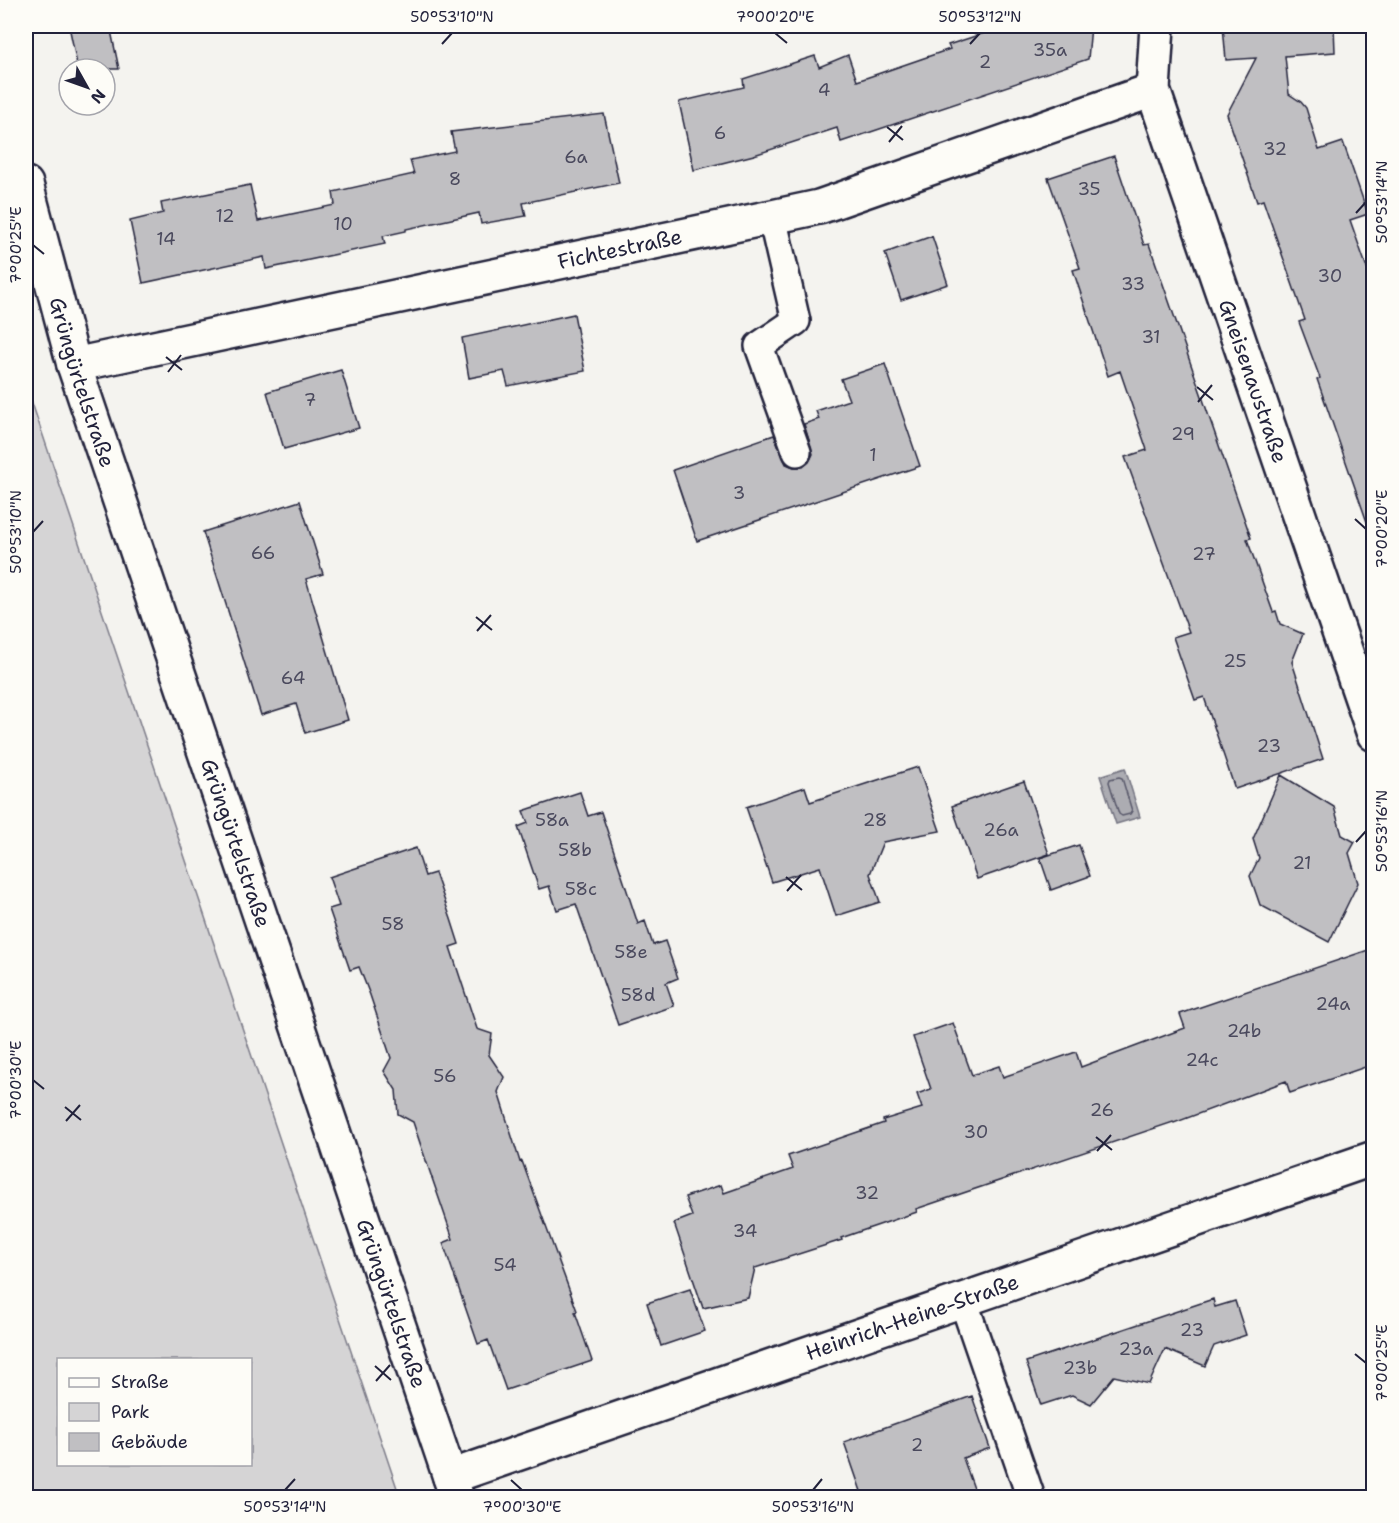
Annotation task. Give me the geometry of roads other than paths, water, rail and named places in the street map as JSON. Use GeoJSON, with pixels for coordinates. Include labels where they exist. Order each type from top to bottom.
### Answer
{"type":"FeatureCollection","features":[{"type":"Feature","properties":{"kind":"street","name":"Gneisenaustraße"},"geometry":{"type":"LineString","coordinates":[[1158,26],[1153,90],[1374,734]]}},
{"type":"Feature","properties":{"kind":"street","name":"Fichtestraße"},"geometry":{"type":"LineString","coordinates":[[74,365],[819,207],[1153,90]]}},
{"type":"Feature","properties":{"kind":"street","name":"Grüngürtelstraße"},"geometry":{"type":"LineString","coordinates":[[26,184],[74,365],[454,1487]]}},
{"type":"Feature","properties":{"kind":"street","name":"Heinrich-Heine-Straße"},"geometry":{"type":"LineString","coordinates":[[454,1487],[963,1300],[1374,1158]]}},
{"type":"Feature","properties":{"kind":"lane"},"geometry":{"type":"LineString","coordinates":[[772,217],[796,321],[759,346],[797,452]]}},
{"type":"Feature","properties":{"kind":"lane"},"geometry":{"type":"LineString","coordinates":[[963,1300],[1031,1497]]}},
{"type":"Feature","properties":{"kind":"water"},"geometry":{"type":"Polygon","coordinates":[[[1125,768],[1140,817],[1116,824],[1100,776],[1125,768]]]}}]}
